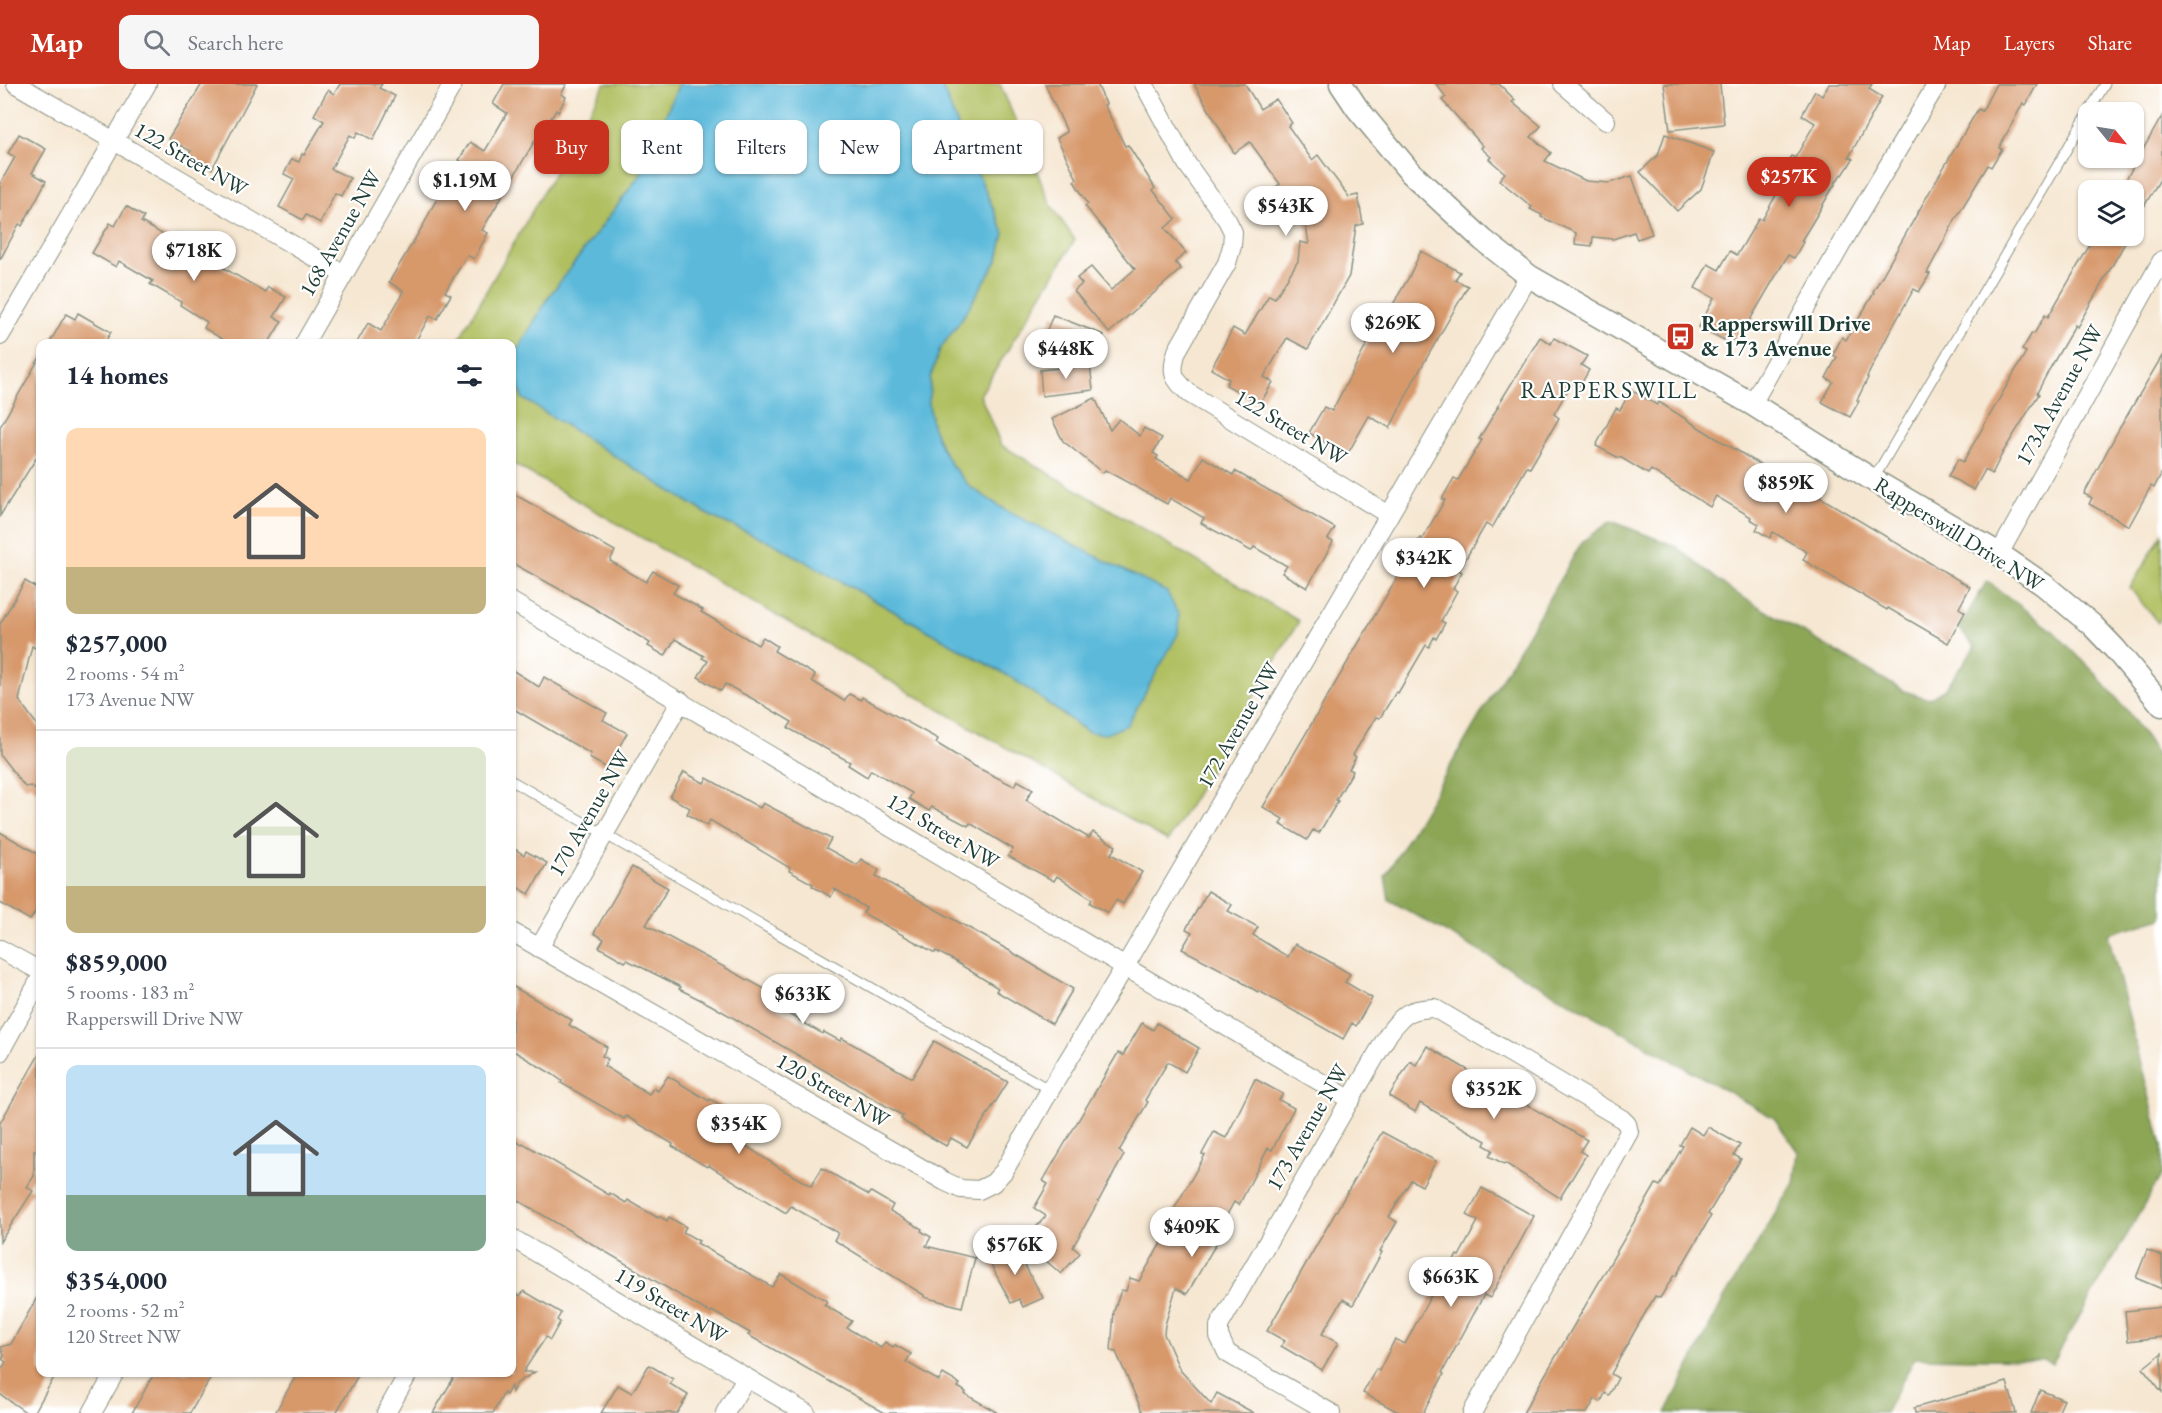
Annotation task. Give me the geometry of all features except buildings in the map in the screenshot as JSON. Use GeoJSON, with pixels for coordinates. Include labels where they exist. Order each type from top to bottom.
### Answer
{"type":"FeatureCollection","features":[{"type":"Feature","properties":{"kind":"street","name":"122 Street NW"},"geometry":{"type":"LineString","coordinates":[[16,84],[343,274]]}},
{"type":"Feature","properties":{"kind":"street"},"geometry":{"type":"LineString","coordinates":[[0,336],[147,84]]}},
{"type":"Feature","properties":{"kind":"street","name":"168 Avenue NW"},"geometry":{"type":"LineString","coordinates":[[307,339],[453,84]]}},
{"type":"Feature","properties":{"kind":"street","name":"122 Street NW"},"geometry":{"type":"LineString","coordinates":[[1144,84],[1187,164],[1233,232],[1227,263],[1178,351],[1173,364],[1173,375],[1190,394],[1389,515]]}},
{"type":"Feature","properties":{"kind":"street","name":"Rapperswill Drive NW"},"geometry":{"type":"LineString","coordinates":[[1341,84],[1357,108],[1410,172],[1484,240],[1529,276],[1752,404],[1873,480],[1999,554],[2044,585],[2092,625],[2162,705]]}},
{"type":"Feature","properties":{"kind":"street"},"geometry":{"type":"LineString","coordinates":[[1563,84],[1606,121]]}},
{"type":"Feature","properties":{"kind":"street"},"geometry":{"type":"LineString","coordinates":[[1752,404],[1849,231],[1937,84]]}},
{"type":"Feature","properties":{"kind":"street","name":"173A Avenue NW"},"geometry":{"type":"LineString","coordinates":[[1999,554],[2162,260]]}},
{"type":"Feature","properties":{"kind":"street","name":"172 Avenue NW"},"geometry":{"type":"LineString","coordinates":[[979,1190],[993,1183],[1004,1172],[1529,276]]}},
{"type":"Feature","properties":{"kind":"street","name":"121 Street NW"},"geometry":{"type":"LineString","coordinates":[[516,604],[1124,968],[1351,1100]]}},
{"type":"Feature","properties":{"kind":"street","name":"170 Avenue NW"},"geometry":{"type":"LineString","coordinates":[[539,948],[681,701]]}},
{"type":"Feature","properties":{"kind":"street","name":"120 Street NW"},"geometry":{"type":"LineString","coordinates":[[516,934],[944,1181],[961,1189],[979,1190]]}},
{"type":"Feature","properties":{"kind":"street"},"geometry":{"type":"LineString","coordinates":[[0,950],[36,969]]}},
{"type":"Feature","properties":{"kind":"street"},"geometry":{"type":"LineString","coordinates":[[0,1052],[36,986]]}},
{"type":"Feature","properties":{"kind":"street","name":"173 Avenue NW"},"geometry":{"type":"LineString","coordinates":[[1331,1413],[1227,1353],[1219,1336],[1219,1326],[1389,1033],[1411,1010],[1434,1008],[1622,1119],[1627,1124],[1629,1132],[1472,1413]]}},
{"type":"Feature","properties":{"kind":"street","name":"119 Street NW"},"geometry":{"type":"LineString","coordinates":[[516,1240],[806,1413]]}},
{"type":"Feature","properties":{"kind":"street"},"geometry":{"type":"LineString","coordinates":[[92,1413],[112,1377]]}},
{"type":"Feature","properties":{"kind":"street"},"geometry":{"type":"LineString","coordinates":[[386,1413],[406,1377]]}},
{"type":"Feature","properties":{"kind":"street"},"geometry":{"type":"LineString","coordinates":[[725,1413],[746,1378]]}},
{"type":"Feature","properties":{"kind":"lane"},"geometry":{"type":"LineString","coordinates":[[1873,480],[2105,84]]}},
{"type":"Feature","properties":{"kind":"lane"},"geometry":{"type":"LineString","coordinates":[[516,783],[1050,1090]]}},
{"type":"Feature","properties":{"kind":"green space"},"geometry":{"type":"Polygon","coordinates":[[[605,84],[679,84],[664,120],[621,120],[621,174],[640,175],[548,298],[516,353],[516,339],[459,339],[553,174],[609,174],[609,120],[584,120],[605,84]]]}},
{"type":"Feature","properties":{"kind":"green space"},"geometry":{"type":"Polygon","coordinates":[[[941,84],[1000,84],[1015,120],[955,120],[941,84]]]}},
{"type":"Feature","properties":{"kind":"green space"},"geometry":{"type":"Polygon","coordinates":[[[978,174],[1038,174],[1051,205],[1075,240],[980,395],[1001,445],[1299,621],[1168,841],[516,465],[516,377],[522,398],[712,517],[771,542],[1012,678],[1087,732],[1007,511],[970,487],[952,466],[932,425],[929,404],[930,379],[940,349],[963,317],[998,259],[1004,233],[978,174]]]}},
{"type":"Feature","properties":{"kind":"green space"},"geometry":{"type":"Polygon","coordinates":[[[1611,521],[1675,546],[1732,591],[1904,691],[1929,699],[1945,689],[1975,647],[1959,628],[1987,581],[2052,630],[2093,671],[2126,709],[2162,761],[2162,918],[2108,934],[2162,1146],[2162,1174],[2052,1364],[2044,1360],[1915,1358],[1885,1413],[1666,1413],[1724,1298],[1794,1183],[1798,1152],[1774,1118],[1389,900],[1385,877],[1582,542],[1611,521]]]}},
{"type":"Feature","properties":{"kind":"green space"},"geometry":{"type":"Polygon","coordinates":[[[2162,534],[2162,616],[2158,623],[2130,588],[2162,534]]]}},
{"type":"Feature","properties":{"kind":"water"},"geometry":{"type":"Polygon","coordinates":[[[679,84],[941,84],[955,120],[912,120],[912,174],[978,174],[1004,233],[998,259],[963,317],[940,349],[930,378],[929,404],[932,425],[952,466],[970,487],[1007,511],[1167,592],[1179,616],[1178,634],[1127,725],[1106,734],[1088,732],[1012,678],[771,542],[712,517],[522,398],[516,375],[516,353],[548,298],[640,174],[703,174],[703,120],[664,120],[679,84]]]}},
{"type":"Feature","properties":{"kind":"place","name":"Rapperswill Drive & 173 Avenue"},"geometry":{"type":"Point","coordinates":[1680,336]}},
{"type":"Feature","properties":{"kind":"district","name":"RAPPERSWILL"},"geometry":{"type":"Point","coordinates":[1609,389]}}]}
